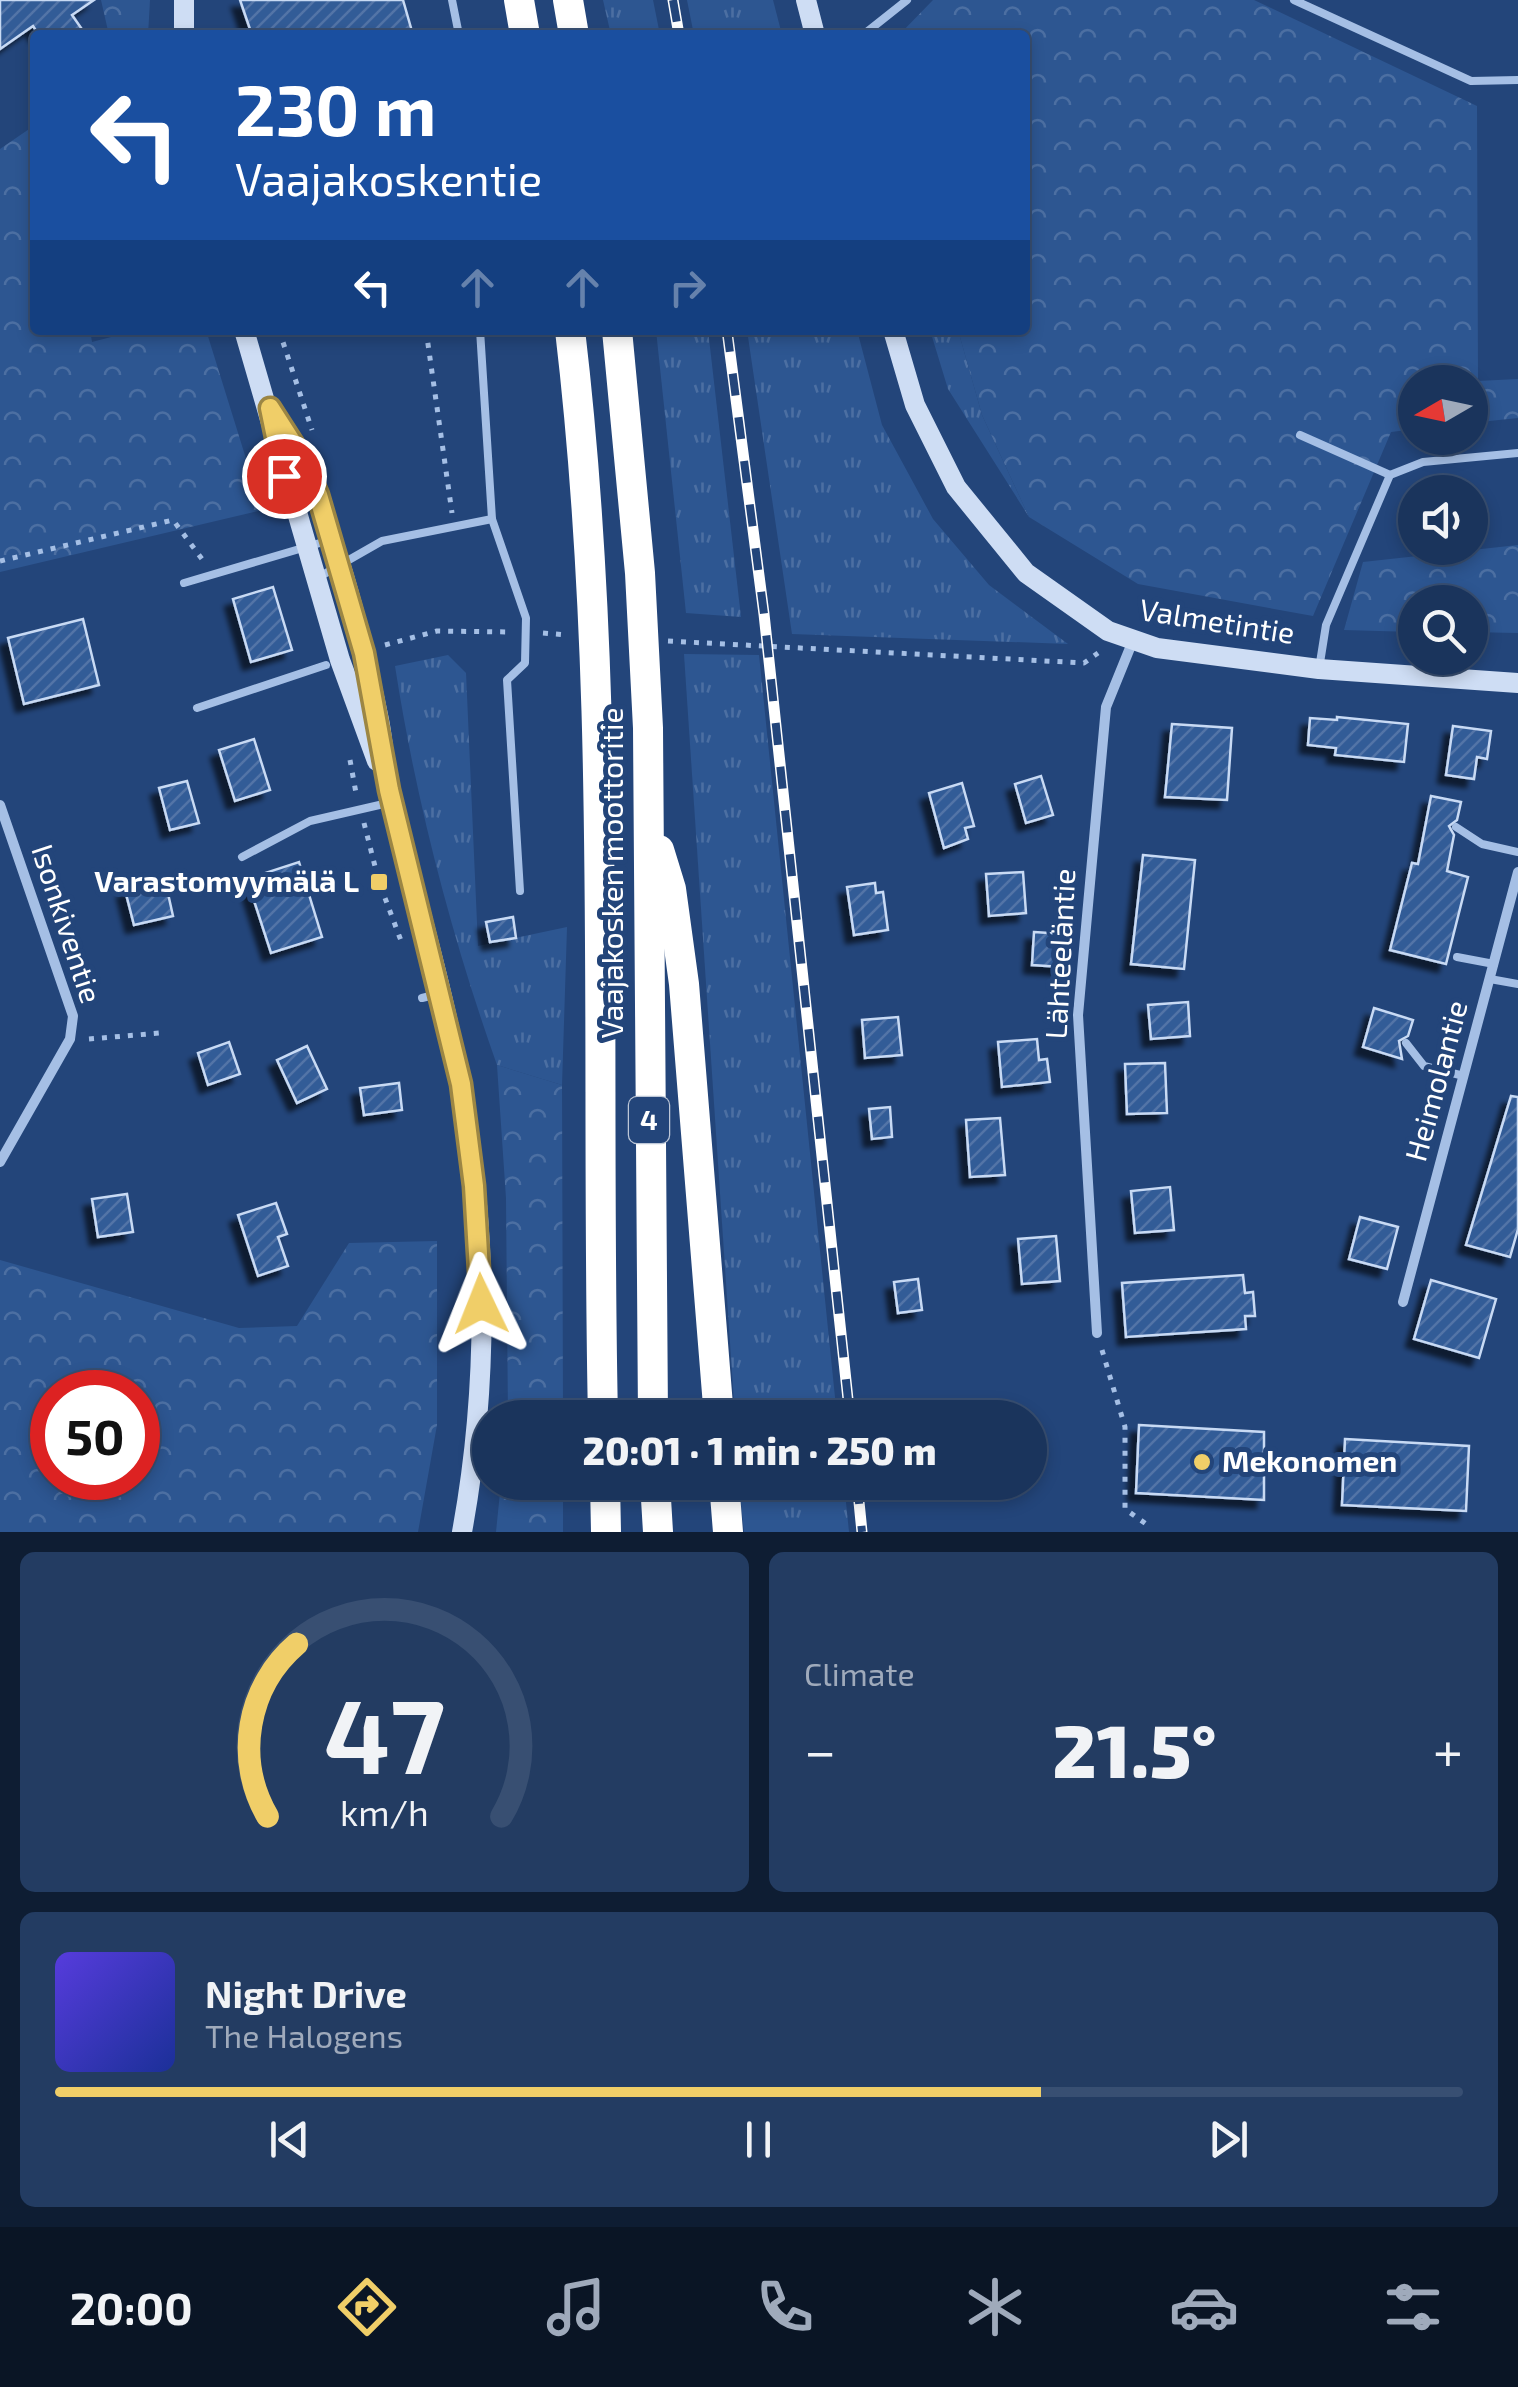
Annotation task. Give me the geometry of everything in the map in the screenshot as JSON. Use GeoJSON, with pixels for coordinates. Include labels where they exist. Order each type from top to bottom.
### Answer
{"type":"FeatureCollection","features":[{"type":"Feature","properties":{"kind":"highway"},"geometry":{"type":"LineString","coordinates":[[519,0],[523,30]]}},
{"type":"Feature","properties":{"kind":"highway"},"geometry":{"type":"LineString","coordinates":[[568,0],[573,30]]}},
{"type":"Feature","properties":{"kind":"highway","name":"Vaajakosken moottoritie"},"geometry":{"type":"LineString","coordinates":[[571,335],[580,416],[600,732],[604,1400]]}},
{"type":"Feature","properties":{"kind":"highway","name":"Vaajakosken moottoritie"},"geometry":{"type":"LineString","coordinates":[[617,335],[640,572],[650,822],[653,1400]]}},
{"type":"Feature","properties":{"kind":"highway"},"geometry":{"type":"LineString","coordinates":[[650,822],[671,888],[684,984],[718,1400]]}},
{"type":"Feature","properties":{"kind":"highway"},"geometry":{"type":"LineString","coordinates":[[605,1500],[606,1532]]}},
{"type":"Feature","properties":{"kind":"highway"},"geometry":{"type":"LineString","coordinates":[[656,1500],[658,1532]]}},
{"type":"Feature","properties":{"kind":"highway"},"geometry":{"type":"LineString","coordinates":[[725,1500],[728,1532]]}},
{"type":"Feature","properties":{"kind":"main road"},"geometry":{"type":"LineString","coordinates":[[184,0],[184,30]]}},
{"type":"Feature","properties":{"kind":"main road"},"geometry":{"type":"LineString","coordinates":[[806,0],[814,30]]}},
{"type":"Feature","properties":{"kind":"main road"},"geometry":{"type":"LineString","coordinates":[[246,335],[270,408],[284,476],[316,579],[358,712],[391,796]]}},
{"type":"Feature","properties":{"kind":"main road","name":"Valmetintie"},"geometry":{"type":"LineString","coordinates":[[895,335],[915,405],[934,448],[991,534],[1026,573],[1064,603],[1132,643],[1319,669],[1518,682]]}},
{"type":"Feature","properties":{"kind":"main road"},"geometry":{"type":"LineString","coordinates":[[270,408],[302,458],[364,653],[432,995],[461,1084],[481,1275],[475,1433],[462,1532]]}},
{"type":"Feature","properties":{"kind":"street","name":"Lähteeläntie"},"geometry":{"type":"LineString","coordinates":[[1097,1333],[1078,1015],[1106,707],[1132,643]]}},
{"type":"Feature","properties":{"kind":"street","name":"Isonkiventie"},"geometry":{"type":"LineString","coordinates":[[0,805],[73,1016],[70,1039],[0,1162]]}},
{"type":"Feature","properties":{"kind":"street","name":"Heimolantie"},"geometry":{"type":"LineString","coordinates":[[1402,1302],[1518,872]]}},
{"type":"Feature","properties":{"kind":"lane"},"geometry":{"type":"LineString","coordinates":[[452,0],[457,30]]}},
{"type":"Feature","properties":{"kind":"lane"},"geometry":{"type":"LineString","coordinates":[[869,30],[907,0]]}},
{"type":"Feature","properties":{"kind":"lane"},"geometry":{"type":"LineString","coordinates":[[1294,0],[1471,82],[1518,80]]}},
{"type":"Feature","properties":{"kind":"lane"},"geometry":{"type":"LineString","coordinates":[[480,335],[492,519],[526,618],[525,663],[507,680],[520,892]]}},
{"type":"Feature","properties":{"kind":"lane"},"geometry":{"type":"LineString","coordinates":[[1300,435],[1390,475],[1423,462],[1518,453]]}},
{"type":"Feature","properties":{"kind":"lane"},"geometry":{"type":"LineString","coordinates":[[1319,669],[1326,626],[1390,475]]}},
{"type":"Feature","properties":{"kind":"lane"},"geometry":{"type":"LineString","coordinates":[[316,579],[382,541],[492,519]]}},
{"type":"Feature","properties":{"kind":"lane"},"geometry":{"type":"LineString","coordinates":[[184,583],[330,540]]}},
{"type":"Feature","properties":{"kind":"lane"},"geometry":{"type":"LineString","coordinates":[[197,708],[326,665]]}},
{"type":"Feature","properties":{"kind":"lane"},"geometry":{"type":"LineString","coordinates":[[242,856],[310,820],[360,809],[391,796]]}},
{"type":"Feature","properties":{"kind":"lane"},"geometry":{"type":"LineString","coordinates":[[1456,827],[1482,844],[1518,852]]}},
{"type":"Feature","properties":{"kind":"lane"},"geometry":{"type":"LineString","coordinates":[[1456,957],[1494,964]]}},
{"type":"Feature","properties":{"kind":"lane"},"geometry":{"type":"LineString","coordinates":[[1490,979],[1518,984]]}},
{"type":"Feature","properties":{"kind":"lane"},"geometry":{"type":"LineString","coordinates":[[1406,1044],[1424,1066],[1464,1076]]}},
{"type":"Feature","properties":{"kind":"path"},"geometry":{"type":"LineString","coordinates":[[427,335],[454,528]]}},
{"type":"Feature","properties":{"kind":"path"},"geometry":{"type":"LineString","coordinates":[[0,561],[173,520],[211,572]]}},
{"type":"Feature","properties":{"kind":"path"},"geometry":{"type":"LineString","coordinates":[[379,648],[437,630],[480,630]]}},
{"type":"Feature","properties":{"kind":"path"},"geometry":{"type":"LineString","coordinates":[[859,652],[1084,662],[1098,653]]}},
{"type":"Feature","properties":{"kind":"path"},"geometry":{"type":"LineString","coordinates":[[348,751],[379,882],[407,954]]}},
{"type":"Feature","properties":{"kind":"path"},"geometry":{"type":"LineString","coordinates":[[100,1039],[160,1033]]}},
{"type":"Feature","properties":{"kind":"path"},"geometry":{"type":"LineString","coordinates":[[1097,1333],[1125,1428],[1125,1509],[1149,1526]]}},
{"type":"Feature","properties":{"kind":"green space"},"geometry":{"type":"Polygon","coordinates":[[[101,0],[150,0],[148,30],[108,30],[101,0]]]}},
{"type":"Feature","properties":{"kind":"green space"},"geometry":{"type":"Polygon","coordinates":[[[603,0],[653,0],[659,30],[610,30],[603,0]]]}},
{"type":"Feature","properties":{"kind":"green space"},"geometry":{"type":"Polygon","coordinates":[[[687,0],[773,0],[781,30],[693,30],[687,0]]]}},
{"type":"Feature","properties":{"kind":"green space"},"geometry":{"type":"Polygon","coordinates":[[[933,0],[1254,0],[1477,106],[1478,365],[1398,365],[1398,431],[1391,432],[1313,616],[1138,584],[1029,517],[982,415],[959,335],[1030,335],[1030,30],[904,30],[933,0]]]}},
{"type":"Feature","properties":{"kind":"green space"},"geometry":{"type":"Polygon","coordinates":[[[30,128],[30,335],[91,335],[92,342],[119,335],[208,335],[262,510],[0,572],[0,149],[30,128]]]}},
{"type":"Feature","properties":{"kind":"green space"},"geometry":{"type":"Polygon","coordinates":[[[657,335],[709,335],[741,617],[686,613],[657,335]]]}},
{"type":"Feature","properties":{"kind":"green space"},"geometry":{"type":"Polygon","coordinates":[[[748,335],[858,335],[882,425],[933,519],[989,585],[1068,644],[792,634],[748,335]]]}},
{"type":"Feature","properties":{"kind":"green space"},"geometry":{"type":"Polygon","coordinates":[[[932,335],[959,335],[982,415],[1029,517],[948,389],[932,335]]]}},
{"type":"Feature","properties":{"kind":"green space"},"geometry":{"type":"Polygon","coordinates":[[[1518,379],[1518,418],[1488,421],[1488,380],[1518,379]]]}},
{"type":"Feature","properties":{"kind":"green space"},"geometry":{"type":"Polygon","coordinates":[[[1518,545],[1518,633],[1488,632],[1488,585],[1398,585],[1398,632],[1344,630],[1363,562],[1398,558],[1398,565],[1488,565],[1488,548],[1518,545]]]}},
{"type":"Feature","properties":{"kind":"green space"},"geometry":{"type":"Polygon","coordinates":[[[684,654],[759,655],[835,1400],[734,1400],[684,654]]]}},
{"type":"Feature","properties":{"kind":"green space"},"geometry":{"type":"Polygon","coordinates":[[[448,655],[466,673],[478,946],[567,927],[562,1085],[497,1065],[437,867],[413,767],[395,666],[448,655]]]}},
{"type":"Feature","properties":{"kind":"green space"},"geometry":{"type":"Polygon","coordinates":[[[497,1065],[562,1085],[563,1400],[508,1400],[506,1198],[497,1065]]]}},
{"type":"Feature","properties":{"kind":"green space"},"geometry":{"type":"Polygon","coordinates":[[[437,1241],[437,1425],[418,1532],[0,1532],[0,1260],[239,1328],[297,1326],[349,1243],[437,1241]]]}},
{"type":"Feature","properties":{"kind":"green space"},"geometry":{"type":"Polygon","coordinates":[[[499,1500],[563,1500],[563,1532],[496,1532],[499,1500]]]}},
{"type":"Feature","properties":{"kind":"green space"},"geometry":{"type":"Polygon","coordinates":[[[741,1500],[846,1500],[849,1532],[744,1532],[741,1500]]]}},
{"type":"Feature","properties":{"kind":"building"},"geometry":{"type":"Polygon","coordinates":[[[0,0],[94,0],[72,15],[82,30],[36,30],[33,26],[0,49],[0,0]]]}},
{"type":"Feature","properties":{"kind":"building"},"geometry":{"type":"Polygon","coordinates":[[[240,0],[403,0],[412,30],[250,30],[240,0]]]}},
{"type":"Feature","properties":{"kind":"building"},"geometry":{"type":"Polygon","coordinates":[[[273,587],[292,650],[251,662],[233,599],[273,587]]]}},
{"type":"Feature","properties":{"kind":"building"},"geometry":{"type":"Polygon","coordinates":[[[83,619],[99,685],[24,704],[8,638],[83,619]]]}},
{"type":"Feature","properties":{"kind":"building"},"geometry":{"type":"Polygon","coordinates":[[[1310,718],[1408,724],[1404,762],[1335,755],[1336,748],[1308,745],[1310,718]]]}},
{"type":"Feature","properties":{"kind":"building"},"geometry":{"type":"Polygon","coordinates":[[[1172,724],[1232,728],[1227,800],[1165,797],[1172,724]]]}},
{"type":"Feature","properties":{"kind":"building"},"geometry":{"type":"Polygon","coordinates":[[[1453,726],[1491,731],[1487,759],[1477,757],[1474,779],[1446,775],[1453,726]]]}},
{"type":"Feature","properties":{"kind":"building"},"geometry":{"type":"Polygon","coordinates":[[[254,739],[270,790],[235,801],[219,750],[254,739]]]}},
{"type":"Feature","properties":{"kind":"building"},"geometry":{"type":"Polygon","coordinates":[[[1041,776],[1053,815],[1026,823],[1015,784],[1041,776]]]}},
{"type":"Feature","properties":{"kind":"building"},"geometry":{"type":"Polygon","coordinates":[[[187,781],[199,823],[170,830],[159,788],[187,781]]]}},
{"type":"Feature","properties":{"kind":"building"},"geometry":{"type":"Polygon","coordinates":[[[962,783],[974,826],[965,828],[968,839],[944,848],[929,793],[962,783]]]}},
{"type":"Feature","properties":{"kind":"building"},"geometry":{"type":"Polygon","coordinates":[[[1431,796],[1461,802],[1457,820],[1449,826],[1454,835],[1447,871],[1468,877],[1446,964],[1390,950],[1412,863],[1418,864],[1431,796]]]}},
{"type":"Feature","properties":{"kind":"building"},"geometry":{"type":"Polygon","coordinates":[[[1143,855],[1195,860],[1184,969],[1131,964],[1143,855]]]}},
{"type":"Feature","properties":{"kind":"building"},"geometry":{"type":"Polygon","coordinates":[[[299,862],[322,937],[271,953],[247,879],[299,862]]]}},
{"type":"Feature","properties":{"kind":"building"},"geometry":{"type":"Polygon","coordinates":[[[1023,872],[1026,913],[989,916],[986,874],[1023,872]]]}},
{"type":"Feature","properties":{"kind":"building"},"geometry":{"type":"Polygon","coordinates":[[[165,880],[173,916],[134,925],[125,890],[165,880]]]}},
{"type":"Feature","properties":{"kind":"building"},"geometry":{"type":"Polygon","coordinates":[[[875,883],[876,893],[883,892],[888,930],[854,935],[847,887],[875,883]]]}},
{"type":"Feature","properties":{"kind":"building"},"geometry":{"type":"Polygon","coordinates":[[[513,917],[516,938],[490,942],[486,922],[513,917]]]}},
{"type":"Feature","properties":{"kind":"building"},"geometry":{"type":"Polygon","coordinates":[[[1034,932],[1064,934],[1062,967],[1032,965],[1034,932]]]}},
{"type":"Feature","properties":{"kind":"building"},"geometry":{"type":"Polygon","coordinates":[[[1188,1002],[1190,1036],[1151,1039],[1148,1005],[1188,1002]]]}},
{"type":"Feature","properties":{"kind":"building"},"geometry":{"type":"Polygon","coordinates":[[[1374,1008],[1413,1020],[1408,1036],[1399,1041],[1402,1059],[1363,1047],[1374,1008]]]}},
{"type":"Feature","properties":{"kind":"building"},"geometry":{"type":"Polygon","coordinates":[[[898,1017],[902,1055],[865,1058],[862,1020],[898,1017]]]}},
{"type":"Feature","properties":{"kind":"building"},"geometry":{"type":"Polygon","coordinates":[[[1037,1039],[1039,1060],[1047,1059],[1050,1082],[1002,1087],[998,1042],[1037,1039]]]}},
{"type":"Feature","properties":{"kind":"building"},"geometry":{"type":"Polygon","coordinates":[[[229,1042],[240,1074],[208,1085],[198,1053],[229,1042]]]}},
{"type":"Feature","properties":{"kind":"building"},"geometry":{"type":"Polygon","coordinates":[[[307,1046],[327,1089],[297,1103],[277,1060],[307,1046]]]}},
{"type":"Feature","properties":{"kind":"building"},"geometry":{"type":"Polygon","coordinates":[[[1165,1063],[1167,1113],[1127,1114],[1125,1064],[1165,1063]]]}},
{"type":"Feature","properties":{"kind":"building"},"geometry":{"type":"Polygon","coordinates":[[[399,1083],[402,1110],[364,1115],[360,1088],[399,1083]]]}},
{"type":"Feature","properties":{"kind":"building"},"geometry":{"type":"Polygon","coordinates":[[[1511,1096],[1518,1097],[1518,1229],[1510,1257],[1466,1245],[1511,1096]]]}},
{"type":"Feature","properties":{"kind":"building"},"geometry":{"type":"Polygon","coordinates":[[[890,1107],[892,1137],[872,1139],[869,1109],[890,1107]]]}},
{"type":"Feature","properties":{"kind":"building"},"geometry":{"type":"Polygon","coordinates":[[[1000,1118],[1005,1175],[970,1177],[966,1120],[1000,1118]]]}},
{"type":"Feature","properties":{"kind":"building"},"geometry":{"type":"Polygon","coordinates":[[[1170,1187],[1174,1230],[1135,1233],[1131,1191],[1170,1187]]]}},
{"type":"Feature","properties":{"kind":"building"},"geometry":{"type":"Polygon","coordinates":[[[127,1194],[133,1232],[98,1237],[92,1199],[127,1194]]]}},
{"type":"Feature","properties":{"kind":"building"},"geometry":{"type":"Polygon","coordinates":[[[276,1203],[287,1234],[278,1237],[288,1266],[258,1276],[238,1215],[276,1203]]]}},
{"type":"Feature","properties":{"kind":"building"},"geometry":{"type":"Polygon","coordinates":[[[1360,1217],[1398,1227],[1387,1269],[1349,1259],[1360,1217]]]}},
{"type":"Feature","properties":{"kind":"building"},"geometry":{"type":"Polygon","coordinates":[[[1056,1236],[1060,1281],[1022,1284],[1018,1239],[1056,1236]]]}},
{"type":"Feature","properties":{"kind":"building"},"geometry":{"type":"Polygon","coordinates":[[[1243,1275],[1245,1293],[1253,1292],[1255,1316],[1245,1316],[1246,1329],[1126,1337],[1122,1283],[1243,1275]]]}},
{"type":"Feature","properties":{"kind":"building"},"geometry":{"type":"Polygon","coordinates":[[[918,1279],[922,1310],[898,1313],[894,1282],[918,1279]]]}},
{"type":"Feature","properties":{"kind":"building"},"geometry":{"type":"Polygon","coordinates":[[[1431,1280],[1496,1299],[1479,1358],[1414,1339],[1431,1280]]]}},
{"type":"Feature","properties":{"kind":"building","name":"Mekonomen"},"geometry":{"type":"Polygon","coordinates":[[[1139,1425],[1264,1432],[1264,1500],[1136,1493],[1139,1425]]]}},
{"type":"Feature","properties":{"kind":"building"},"geometry":{"type":"Polygon","coordinates":[[[1345,1439],[1469,1446],[1466,1511],[1342,1505],[1345,1439]]]}},
{"type":"Feature","properties":{"kind":"railway"},"geometry":{"type":"LineString","coordinates":[[673,0],[678,30]]}},
{"type":"Feature","properties":{"kind":"railway"},"geometry":{"type":"LineString","coordinates":[[728,335],[764,614],[848,1400]]}},
{"type":"Feature","properties":{"kind":"railway"},"geometry":{"type":"LineString","coordinates":[[859,1500],[862,1532]]}},
{"type":"Feature","properties":{"kind":"place","name":"Varastomyymälä L"},"geometry":{"type":"Point","coordinates":[379,882]}},
{"type":"Feature","properties":{"kind":"place","name":"Mekonomen"},"geometry":{"type":"Point","coordinates":[1202,1462]}},
{"type":"Feature","properties":{"kind":"route"},"geometry":{"type":"LineString","coordinates":[[284,476],[270,408],[302,458],[318,495],[364,653],[380,723],[389,790],[442,992],[461,1084],[474,1186],[481,1304]]}}]}
